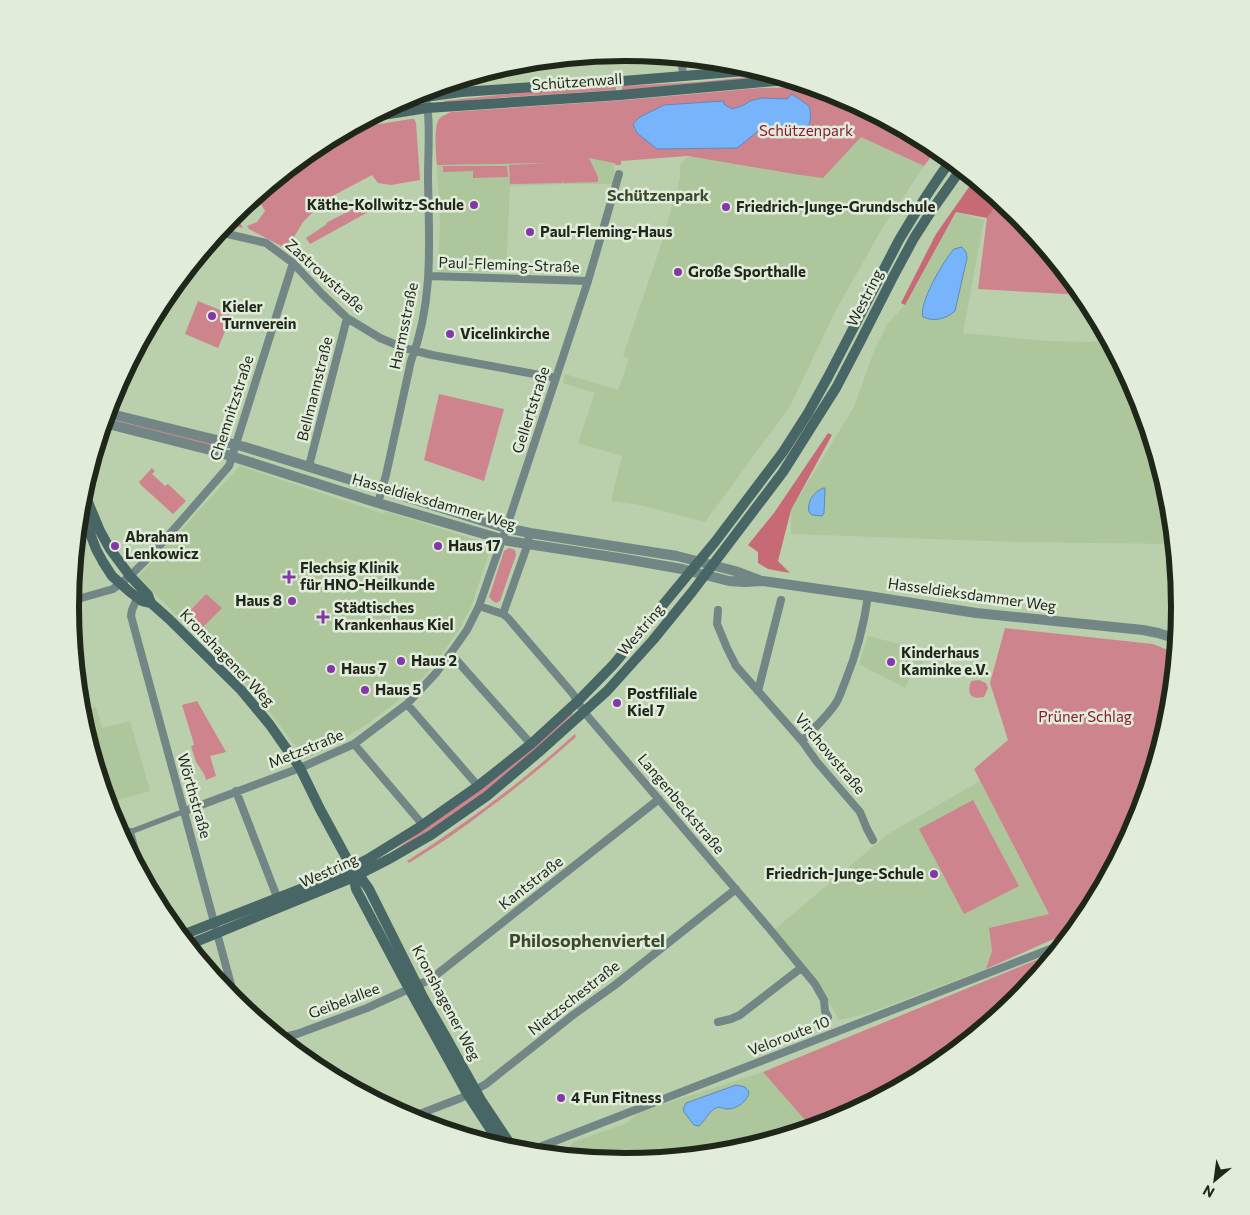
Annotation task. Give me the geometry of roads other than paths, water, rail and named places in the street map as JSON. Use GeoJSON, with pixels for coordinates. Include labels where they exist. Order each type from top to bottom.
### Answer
{"type":"FeatureCollection","features":[{"type":"Feature","properties":{"kind":"main road","name":"Schützenwall"},"geometry":{"type":"LineString","coordinates":[[441,93],[733,72]]}},
{"type":"Feature","properties":{"kind":"main road","name":"Schützenwall"},"geometry":{"type":"LineString","coordinates":[[393,113],[427,108],[615,95],[771,81]]}},
{"type":"Feature","properties":{"kind":"main road","name":"Westring"},"geometry":{"type":"LineString","coordinates":[[187,933],[277,897],[355,873],[368,859],[423,825],[478,786],[531,744],[578,701],[614,664],[691,572],[783,452],[828,378],[904,233],[932,185],[946,166]]}},
{"type":"Feature","properties":{"kind":"main road","name":"Westring"},"geometry":{"type":"LineString","coordinates":[[194,943],[355,873],[431,834],[487,796],[607,691],[675,614],[783,472],[818,418],[849,363],[914,238],[958,174]]}},
{"type":"Feature","properties":{"kind":"main road","name":"Kronshagener Weg"},"geometry":{"type":"LineString","coordinates":[[89,502],[100,531],[113,555],[148,595],[151,604]]}},
{"type":"Feature","properties":{"kind":"main road","name":"Kronshagener Weg"},"geometry":{"type":"LineString","coordinates":[[86,521],[100,556],[112,576],[137,598],[151,604],[179,628],[241,690],[270,725],[300,768],[355,873],[356,889],[414,988],[497,1138]]}},
{"type":"Feature","properties":{"kind":"main road","name":"Kronshagener Weg"},"geometry":{"type":"LineString","coordinates":[[472,1093],[507,1140]]}},
{"type":"Feature","properties":{"kind":"street"},"geometry":{"type":"LineString","coordinates":[[681,64],[684,77]]}},
{"type":"Feature","properties":{"kind":"street","name":"Harmsstraße"},"geometry":{"type":"LineString","coordinates":[[378,503],[426,304],[430,241],[426,99]]}},
{"type":"Feature","properties":{"kind":"street","name":"Gellertstraße"},"geometry":{"type":"LineString","coordinates":[[502,539],[588,281],[619,174]]}},
{"type":"Feature","properties":{"kind":"street","name":"Zastrowstraße"},"geometry":{"type":"LineString","coordinates":[[227,234],[266,243],[293,263],[347,318],[380,338],[404,348],[432,355],[556,378]]}},
{"type":"Feature","properties":{"kind":"street","name":"Chemnitzstraße"},"geometry":{"type":"LineString","coordinates":[[79,599],[108,591],[121,584],[155,551],[229,466],[293,263]]}},
{"type":"Feature","properties":{"kind":"street","name":"Paul-Fleming-Straße"},"geometry":{"type":"LineString","coordinates":[[429,276],[588,281]]}},
{"type":"Feature","properties":{"kind":"street","name":"Bellmannstraße"},"geometry":{"type":"LineString","coordinates":[[309,466],[347,318]]}},
{"type":"Feature","properties":{"kind":"street","name":"Hasseldieksdammer Weg"},"geometry":{"type":"LineString","coordinates":[[114,415],[236,445],[309,466],[506,528],[699,561],[748,574],[763,581]]}},
{"type":"Feature","properties":{"kind":"street","name":"Hasseldieksdammer Weg"},"geometry":{"type":"LineString","coordinates":[[111,424],[218,452],[378,503],[502,539],[624,558],[735,582],[763,581],[976,613],[1143,630],[1170,637]]}},
{"type":"Feature","properties":{"kind":"street"},"geometry":{"type":"LineString","coordinates":[[479,606],[503,614],[530,533]]}},
{"type":"Feature","properties":{"kind":"street","name":"Metzstraße"},"geometry":{"type":"LineString","coordinates":[[130,832],[300,768],[354,744],[407,704],[436,673],[467,630],[479,606],[502,539]]}},
{"type":"Feature","properties":{"kind":"street"},"geometry":{"type":"LineString","coordinates":[[802,741],[835,705],[840,696],[852,665],[868,596]]}},
{"type":"Feature","properties":{"kind":"street","name":"Wörthstraße"},"geometry":{"type":"LineString","coordinates":[[137,598],[131,616],[231,986]]}},
{"type":"Feature","properties":{"kind":"street"},"geometry":{"type":"LineString","coordinates":[[758,691],[781,600]]}},
{"type":"Feature","properties":{"kind":"street","name":"Virchowstraße"},"geometry":{"type":"LineString","coordinates":[[718,610],[717,624],[736,666],[802,741],[817,762],[860,812],[866,829],[873,840]]}},
{"type":"Feature","properties":{"kind":"street","name":"Langenbeckstraße"},"geometry":{"type":"LineString","coordinates":[[503,614],[815,984],[822,995],[828,1017]]}},
{"type":"Feature","properties":{"kind":"street"},"geometry":{"type":"LineString","coordinates":[[451,654],[531,744]]}},
{"type":"Feature","properties":{"kind":"street"},"geometry":{"type":"LineString","coordinates":[[407,704],[478,786]]}},
{"type":"Feature","properties":{"kind":"street"},"geometry":{"type":"LineString","coordinates":[[354,744],[423,825]]}},
{"type":"Feature","properties":{"kind":"street"},"geometry":{"type":"LineString","coordinates":[[236,791],[277,897]]}},
{"type":"Feature","properties":{"kind":"street","name":"Kantstraße"},"geometry":{"type":"LineString","coordinates":[[414,988],[431,979],[659,799]]}},
{"type":"Feature","properties":{"kind":"street"},"geometry":{"type":"LineString","coordinates":[[130,832],[134,847]]}},
{"type":"Feature","properties":{"kind":"street","name":"Nietzschestraße"},"geometry":{"type":"LineString","coordinates":[[420,1114],[462,1098],[486,1084],[736,889]]}},
{"type":"Feature","properties":{"kind":"street","name":"Veloroute 10"},"geometry":{"type":"LineString","coordinates":[[538,1146],[1051,949]]}},
{"type":"Feature","properties":{"kind":"street"},"geometry":{"type":"LineString","coordinates":[[718,1022],[740,1015],[801,968]]}},
{"type":"Feature","properties":{"kind":"street","name":"Geibelallee"},"geometry":{"type":"LineString","coordinates":[[286,1036],[367,1008],[414,988]]}},
{"type":"Feature","properties":{"kind":"water"},"geometry":{"type":"Polygon","coordinates":[[[792,94],[809,106],[811,116],[806,130],[800,137],[785,135],[772,128],[761,129],[737,148],[657,149],[637,133],[633,124],[640,117],[664,105],[723,101],[725,105],[732,109],[762,98],[787,99],[792,94]]]}},
{"type":"Feature","properties":{"kind":"water"},"geometry":{"type":"Polygon","coordinates":[[[962,247],[966,252],[967,258],[955,311],[940,319],[923,317],[924,302],[938,272],[954,249],[962,247]]]}},
{"type":"Feature","properties":{"kind":"water"},"geometry":{"type":"Polygon","coordinates":[[[825,488],[824,513],[822,516],[812,515],[809,512],[810,501],[816,492],[825,488]]]}},
{"type":"Feature","properties":{"kind":"water"},"geometry":{"type":"Polygon","coordinates":[[[736,1085],[745,1087],[749,1092],[747,1098],[738,1106],[731,1109],[716,1108],[699,1126],[694,1125],[684,1112],[683,1109],[686,1103],[736,1085]]]}},
{"type":"Feature","properties":{"kind":"place","name":"Käthe-Kollwitz-Schule"},"geometry":{"type":"Point","coordinates":[474,205]}},
{"type":"Feature","properties":{"kind":"place","name":"Friedrich-Junge-Grundschule"},"geometry":{"type":"Point","coordinates":[726,207]}},
{"type":"Feature","properties":{"kind":"place","name":"Paul-Fleming-Haus"},"geometry":{"type":"Point","coordinates":[530,232]}},
{"type":"Feature","properties":{"kind":"place","name":"Große Sporthalle"},"geometry":{"type":"Point","coordinates":[678,272]}},
{"type":"Feature","properties":{"kind":"place","name":"Kieler Turnverein"},"geometry":{"type":"Point","coordinates":[212,316]}},
{"type":"Feature","properties":{"kind":"place","name":"Vicelinkirche"},"geometry":{"type":"Point","coordinates":[450,334]}},
{"type":"Feature","properties":{"kind":"place","name":"Abraham Lenkowicz"},"geometry":{"type":"Point","coordinates":[115,546]}},
{"type":"Feature","properties":{"kind":"place","name":"Haus 17"},"geometry":{"type":"Point","coordinates":[438,546]}},
{"type":"Feature","properties":{"kind":"place","name":"Flechsig Klinik für HNO-Heilkunde"},"geometry":{"type":"Point","coordinates":[289,577]}},
{"type":"Feature","properties":{"kind":"place","name":"Haus 8"},"geometry":{"type":"Point","coordinates":[292,601]}},
{"type":"Feature","properties":{"kind":"place","name":"Städtisches Krankenhaus Kiel"},"geometry":{"type":"Point","coordinates":[323,617]}},
{"type":"Feature","properties":{"kind":"place","name":"Haus 2"},"geometry":{"type":"Point","coordinates":[401,661]}},
{"type":"Feature","properties":{"kind":"place","name":"Kinderhaus Kaminke e.V."},"geometry":{"type":"Point","coordinates":[891,662]}},
{"type":"Feature","properties":{"kind":"place","name":"Haus 7"},"geometry":{"type":"Point","coordinates":[331,669]}},
{"type":"Feature","properties":{"kind":"place","name":"Haus 5"},"geometry":{"type":"Point","coordinates":[365,690]}},
{"type":"Feature","properties":{"kind":"place","name":"Postfiliale Kiel 7"},"geometry":{"type":"Point","coordinates":[617,703]}},
{"type":"Feature","properties":{"kind":"place","name":"Friedrich-Junge-Schule"},"geometry":{"type":"Point","coordinates":[934,874]}},
{"type":"Feature","properties":{"kind":"place","name":"4 Fun Fitness"},"geometry":{"type":"Point","coordinates":[561,1098]}},
{"type":"Feature","properties":{"kind":"district","name":"Schützenpark"},"geometry":{"type":"Point","coordinates":[658,195]}},
{"type":"Feature","properties":{"kind":"district","name":"Philosophenviertel"},"geometry":{"type":"Point","coordinates":[587,941]}},
{"type":"Feature","properties":{"kind":"park label","name":"Prüner Schlag"},"geometry":{"type":"Point","coordinates":[1085,717]}}]}
